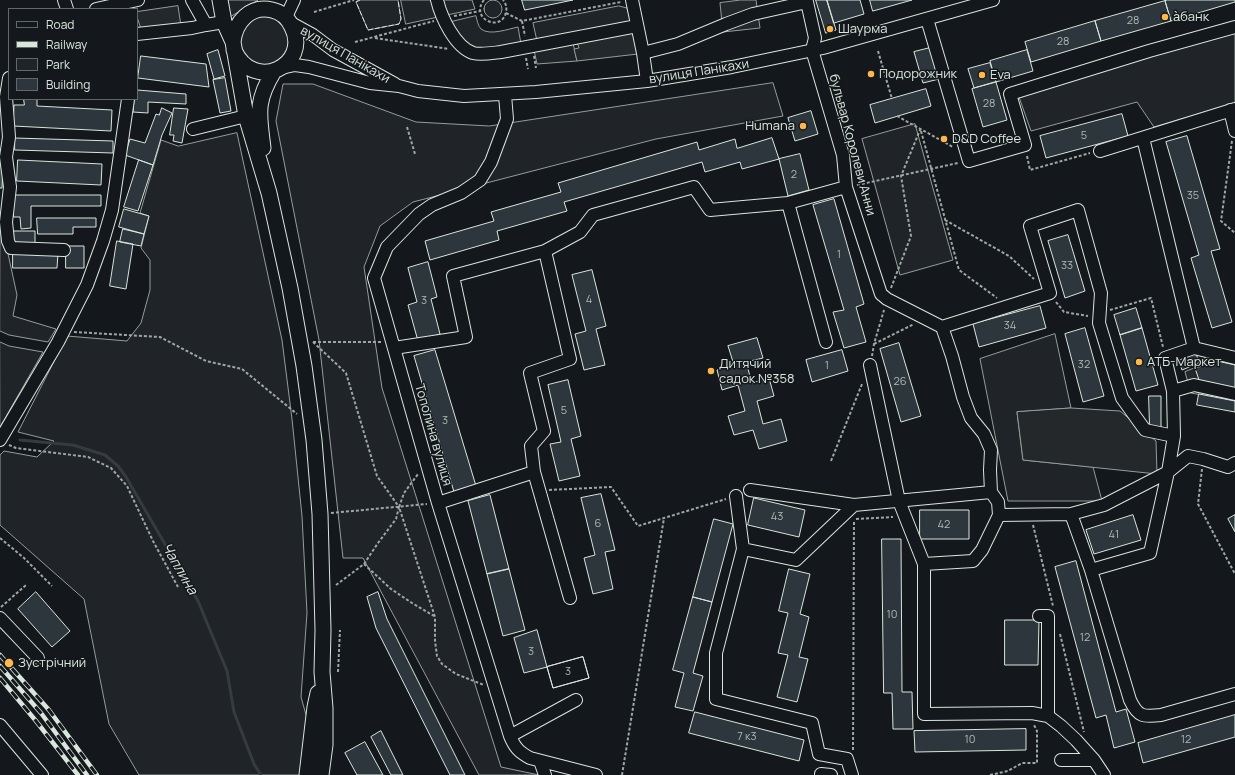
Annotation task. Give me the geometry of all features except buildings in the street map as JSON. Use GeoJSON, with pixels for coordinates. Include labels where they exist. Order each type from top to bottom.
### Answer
{"type":"FeatureCollection","features":[{"type":"Feature","properties":{"kind":"main road"},"geometry":{"type":"LineString","coordinates":[[220,0],[224,22],[238,58],[243,64],[258,72],[278,69]]}},
{"type":"Feature","properties":{"kind":"main road","name":"вулиця Панікахи"},"geometry":{"type":"LineString","coordinates":[[272,0],[288,20]]}},
{"type":"Feature","properties":{"kind":"main road"},"geometry":{"type":"LineString","coordinates":[[269,193],[259,108],[266,85],[278,69],[292,56],[295,48],[295,35],[288,20],[279,12],[263,9],[247,14],[241,19],[236,26],[234,46],[246,116],[269,193],[290,288],[304,366],[314,440],[320,514],[323,630],[322,672],[325,745],[322,775]]}},
{"type":"Feature","properties":{"kind":"main road"},"geometry":{"type":"LineString","coordinates":[[307,775],[315,707],[322,672]]}},
{"type":"Feature","properties":{"kind":"street"},"geometry":{"type":"LineString","coordinates":[[192,0],[206,24]]}},
{"type":"Feature","properties":{"kind":"street"},"geometry":{"type":"LineString","coordinates":[[288,20],[294,0]]}},
{"type":"Feature","properties":{"kind":"street"},"geometry":{"type":"LineString","coordinates":[[437,0],[443,19],[456,42],[472,53],[486,54],[638,26]]}},
{"type":"Feature","properties":{"kind":"street"},"geometry":{"type":"LineString","coordinates":[[632,0],[647,81]]}},
{"type":"Feature","properties":{"kind":"street","name":"вулиця Панікахи"},"geometry":{"type":"LineString","coordinates":[[278,69],[294,65],[309,67],[370,83],[399,86],[418,91],[464,96],[505,95],[647,81],[732,67],[812,50],[993,0]]}},
{"type":"Feature","properties":{"kind":"street","name":"бульвар Королеви Анни"},"geometry":{"type":"LineString","coordinates":[[643,53],[678,44],[753,14],[806,2],[815,38],[812,50],[843,155],[846,187],[881,294],[887,299]]}},
{"type":"Feature","properties":{"kind":"street"},"geometry":{"type":"LineString","coordinates":[[103,8],[133,4]]}},
{"type":"Feature","properties":{"kind":"street"},"geometry":{"type":"LineString","coordinates":[[927,19],[968,158],[1025,145],[1010,94],[1149,50],[1235,27]]}},
{"type":"Feature","properties":{"kind":"street","name":"вулиця Панікахи"},"geometry":{"type":"LineString","coordinates":[[288,20],[313,35],[333,50],[399,86]]}},
{"type":"Feature","properties":{"kind":"street"},"geometry":{"type":"LineString","coordinates":[[138,34],[192,28],[206,24],[224,22]]}},
{"type":"Feature","properties":{"kind":"street"},"geometry":{"type":"LineString","coordinates":[[8,84],[6,97],[8,138],[6,157],[10,187],[6,222],[8,241],[11,248],[64,250]]}},
{"type":"Feature","properties":{"kind":"street","name":"Тополина вулиця"},"geometry":{"type":"LineString","coordinates":[[505,95],[507,119],[491,162],[480,180],[461,193],[432,205],[419,214],[387,247],[374,278],[438,503],[514,746],[530,758],[596,775]]}},
{"type":"Feature","properties":{"kind":"street"},"geometry":{"type":"LineString","coordinates":[[3,438],[87,285],[103,241],[112,210],[128,100]]}},
{"type":"Feature","properties":{"kind":"street"},"geometry":{"type":"LineString","coordinates":[[1100,151],[1232,109],[1234,128]]}},
{"type":"Feature","properties":{"kind":"street"},"geometry":{"type":"LineString","coordinates":[[193,129],[246,116]]}},
{"type":"Feature","properties":{"kind":"street"},"geometry":{"type":"LineString","coordinates":[[1143,138],[1194,348]]}},
{"type":"Feature","properties":{"kind":"street"},"geometry":{"type":"LineString","coordinates":[[393,345],[466,337],[453,276],[545,251],[580,232],[593,215],[694,187],[710,210],[788,203],[846,187]]}},
{"type":"Feature","properties":{"kind":"street"},"geometry":{"type":"LineString","coordinates":[[788,203],[826,342]]}},
{"type":"Feature","properties":{"kind":"street"},"geometry":{"type":"LineString","coordinates":[[942,327],[1007,305],[1050,293],[1030,226],[1078,210],[1101,293],[1099,323],[1122,398],[1145,430],[1174,436]]}},
{"type":"Feature","properties":{"kind":"street"},"geometry":{"type":"LineString","coordinates":[[545,251],[570,359],[530,373],[544,431],[531,446],[534,472],[570,598]]}},
{"type":"Feature","properties":{"kind":"street"},"geometry":{"type":"LineString","coordinates":[[887,299],[942,327],[952,356],[963,397],[971,418],[984,434],[991,450],[991,492],[998,502],[999,515],[982,550],[973,561],[924,564]]}},
{"type":"Feature","properties":{"kind":"street"},"geometry":{"type":"LineString","coordinates":[[1091,570],[1150,553],[1168,472],[1174,436],[1173,391],[1165,358],[1194,348],[1235,358]]}},
{"type":"Feature","properties":{"kind":"street"},"geometry":{"type":"LineString","coordinates":[[870,365],[899,501],[924,564],[924,714],[1032,713],[1048,716],[1076,740],[1094,760],[1104,775]]}},
{"type":"Feature","properties":{"kind":"street"},"geometry":{"type":"LineString","coordinates":[[1173,391],[1194,385],[1235,394]]}},
{"type":"Feature","properties":{"kind":"street"},"geometry":{"type":"LineString","coordinates":[[999,515],[1071,514],[1104,505],[1168,472],[1188,456],[1232,465],[1235,477]]}},
{"type":"Feature","properties":{"kind":"street"},"geometry":{"type":"LineString","coordinates":[[438,503],[534,472]]}},
{"type":"Feature","properties":{"kind":"street"},"geometry":{"type":"LineString","coordinates":[[750,490],[854,505],[991,492]]}},
{"type":"Feature","properties":{"kind":"street"},"geometry":{"type":"LineString","coordinates":[[736,496],[743,549],[716,653],[716,699],[812,723],[819,754],[847,759],[852,775]]}},
{"type":"Feature","properties":{"kind":"street"},"geometry":{"type":"LineString","coordinates":[[743,549],[796,560],[854,505]]}},
{"type":"Feature","properties":{"kind":"street"},"geometry":{"type":"LineString","coordinates":[[1071,514],[1091,570],[1130,700],[1135,711],[1142,716],[1161,715],[1235,694]]}},
{"type":"Feature","properties":{"kind":"street"},"geometry":{"type":"LineString","coordinates":[[1039,616],[1048,616],[1048,716]]}},
{"type":"Feature","properties":{"kind":"street"},"geometry":{"type":"LineString","coordinates":[[0,618],[38,658]]}},
{"type":"Feature","properties":{"kind":"street"},"geometry":{"type":"LineString","coordinates":[[510,736],[576,700]]}},
{"type":"Feature","properties":{"kind":"street"},"geometry":{"type":"LineString","coordinates":[[0,725],[42,775]]}},
{"type":"Feature","properties":{"kind":"street"},"geometry":{"type":"LineString","coordinates":[[1061,760],[1094,760]]}},
{"type":"Feature","properties":{"kind":"street"},"geometry":{"type":"LineString","coordinates":[[540,761],[545,775]]}},
{"type":"Feature","properties":{"kind":"path"},"geometry":{"type":"LineString","coordinates":[[314,12],[354,0]]}},
{"type":"Feature","properties":{"kind":"path"},"geometry":{"type":"LineString","coordinates":[[484,0],[480,6],[480,11],[483,18],[486,21],[494,23],[502,20],[506,13],[506,6],[503,0]]}},
{"type":"Feature","properties":{"kind":"path"},"geometry":{"type":"LineString","coordinates":[[506,13],[522,21],[632,0]]}},
{"type":"Feature","properties":{"kind":"path"},"geometry":{"type":"LineString","coordinates":[[355,42],[480,11]]}},
{"type":"Feature","properties":{"kind":"path"},"geometry":{"type":"LineString","coordinates":[[522,21],[527,47]]}},
{"type":"Feature","properties":{"kind":"path"},"geometry":{"type":"LineString","coordinates":[[373,38],[449,49]]}},
{"type":"Feature","properties":{"kind":"path"},"geometry":{"type":"LineString","coordinates":[[878,51],[892,99]]}},
{"type":"Feature","properties":{"kind":"path"},"geometry":{"type":"LineString","coordinates":[[897,116],[968,158]]}},
{"type":"Feature","properties":{"kind":"path"},"geometry":{"type":"LineString","coordinates":[[408,127],[415,154]]}},
{"type":"Feature","properties":{"kind":"path"},"geometry":{"type":"LineString","coordinates":[[1234,128],[1221,221],[1235,233]]}},
{"type":"Feature","properties":{"kind":"path"},"geometry":{"type":"LineString","coordinates":[[920,130],[959,270],[1007,305]]}},
{"type":"Feature","properties":{"kind":"path"},"geometry":{"type":"LineString","coordinates":[[831,461],[870,365],[874,344],[887,299],[911,236],[901,176],[920,130]]}},
{"type":"Feature","properties":{"kind":"path"},"geometry":{"type":"LineString","coordinates":[[1025,145],[1030,170],[1100,151]]}},
{"type":"Feature","properties":{"kind":"path"},"geometry":{"type":"LineString","coordinates":[[846,187],[931,170],[968,158]]}},
{"type":"Feature","properties":{"kind":"path"},"geometry":{"type":"LineString","coordinates":[[945,220],[1009,256],[1050,293]]}},
{"type":"Feature","properties":{"kind":"path"},"geometry":{"type":"LineString","coordinates":[[1151,298],[1165,358]]}},
{"type":"Feature","properties":{"kind":"path"},"geometry":{"type":"LineString","coordinates":[[874,344],[926,319]]}},
{"type":"Feature","properties":{"kind":"path"},"geometry":{"type":"LineString","coordinates":[[63,331],[160,337],[206,361],[242,369],[297,414]]}},
{"type":"Feature","properties":{"kind":"path"},"geometry":{"type":"LineString","coordinates":[[393,345],[313,342],[346,373],[377,476],[399,507],[435,617],[435,641],[437,656],[442,664],[456,674],[496,690]]}},
{"type":"Feature","properties":{"kind":"path"},"geometry":{"type":"LineString","coordinates":[[3,438],[16,448],[88,457],[111,468],[126,486],[178,587]]}},
{"type":"Feature","properties":{"kind":"path"},"geometry":{"type":"LineString","coordinates":[[1203,459],[1198,504],[1235,574]]}},
{"type":"Feature","properties":{"kind":"path"},"geometry":{"type":"LineString","coordinates":[[336,584],[364,564],[396,519],[404,493],[426,462]]}},
{"type":"Feature","properties":{"kind":"path"},"geometry":{"type":"LineString","coordinates":[[539,491],[611,486],[638,526],[736,496]]}},
{"type":"Feature","properties":{"kind":"path"},"geometry":{"type":"LineString","coordinates":[[331,513],[438,503]]}},
{"type":"Feature","properties":{"kind":"path"},"geometry":{"type":"LineString","coordinates":[[1030,515],[1054,612]]}},
{"type":"Feature","properties":{"kind":"path"},"geometry":{"type":"LineString","coordinates":[[853,752],[854,519],[898,517]]}},
{"type":"Feature","properties":{"kind":"path"},"geometry":{"type":"LineString","coordinates":[[622,775],[664,518]]}},
{"type":"Feature","properties":{"kind":"path"},"geometry":{"type":"LineString","coordinates":[[0,538],[24,558],[52,586]]}},
{"type":"Feature","properties":{"kind":"path"},"geometry":{"type":"LineString","coordinates":[[364,564],[391,589],[435,617]]}},
{"type":"Feature","properties":{"kind":"path"},"geometry":{"type":"LineString","coordinates":[[0,607],[26,585]]}},
{"type":"Feature","properties":{"kind":"path"},"geometry":{"type":"LineString","coordinates":[[1058,627],[1085,734]]}},
{"type":"Feature","properties":{"kind":"path"},"geometry":{"type":"LineString","coordinates":[[338,672],[340,630]]}},
{"type":"Feature","properties":{"kind":"path"},"geometry":{"type":"LineString","coordinates":[[990,775],[1008,771],[1022,763],[1037,763],[1037,731],[1032,722]]}},
{"type":"Feature","properties":{"kind":"green space"},"geometry":{"type":"Polygon","coordinates":[[[227,0],[258,0],[230,17],[227,0]]]}},
{"type":"Feature","properties":{"kind":"green space"},"geometry":{"type":"Polygon","coordinates":[[[360,0],[398,0],[401,19],[399,24],[368,30],[356,2],[360,0]]]}},
{"type":"Feature","properties":{"kind":"green space"},"geometry":{"type":"Polygon","coordinates":[[[401,0],[432,0],[438,17],[406,24],[401,0]]]}},
{"type":"Feature","properties":{"kind":"green space"},"geometry":{"type":"Polygon","coordinates":[[[442,0],[472,0],[475,9],[447,15],[442,0]]]}},
{"type":"Feature","properties":{"kind":"green space"},"geometry":{"type":"Polygon","coordinates":[[[489,0],[497,0],[502,5],[500,16],[497,18],[489,18],[484,13],[484,5],[489,0]]]}},
{"type":"Feature","properties":{"kind":"green space"},"geometry":{"type":"Polygon","coordinates":[[[619,6],[627,8],[631,22],[537,41],[533,23],[619,6]]]}},
{"type":"Feature","properties":{"kind":"green space"},"geometry":{"type":"Polygon","coordinates":[[[264,15],[282,22],[287,29],[290,47],[278,63],[259,66],[243,55],[239,42],[242,29],[251,19],[264,15]]]}},
{"type":"Feature","properties":{"kind":"green space"},"geometry":{"type":"Polygon","coordinates":[[[476,16],[479,26],[485,31],[494,32],[518,27],[521,44],[492,50],[471,47],[462,38],[451,22],[476,16]]]}},
{"type":"Feature","properties":{"kind":"green space"},"geometry":{"type":"Polygon","coordinates":[[[1235,33],[1235,103],[1154,127],[1137,102],[1031,131],[1019,97],[1151,55],[1235,33]]]}},
{"type":"Feature","properties":{"kind":"green space"},"geometry":{"type":"Polygon","coordinates":[[[573,43],[577,61],[537,64],[534,50],[573,43]]]}},
{"type":"Feature","properties":{"kind":"green space"},"geometry":{"type":"Polygon","coordinates":[[[773,83],[783,116],[656,139],[413,202],[380,226],[364,267],[382,388],[501,767],[539,775],[479,775],[363,558],[343,558],[319,340],[276,121],[283,84],[313,84],[416,122],[489,126],[773,83]]]}},
{"type":"Feature","properties":{"kind":"green space"},"geometry":{"type":"Polygon","coordinates":[[[915,124],[953,260],[900,275],[862,139],[915,124]]]}},
{"type":"Feature","properties":{"kind":"green space"},"geometry":{"type":"Polygon","coordinates":[[[237,133],[282,340],[302,516],[307,613],[301,697],[323,775],[139,775],[109,724],[84,599],[0,525],[0,455],[4,451],[37,457],[54,441],[18,432],[67,336],[127,341],[141,323],[150,290],[150,260],[141,248],[149,216],[140,213],[161,140],[178,146],[237,133]]]}},
{"type":"Feature","properties":{"kind":"green space"},"geometry":{"type":"Polygon","coordinates":[[[0,217],[17,295],[13,316],[56,329],[48,342],[9,335],[0,331],[0,217]]]}},
{"type":"Feature","properties":{"kind":"green space"},"geometry":{"type":"Polygon","coordinates":[[[1055,334],[1071,408],[1017,412],[1023,460],[1093,467],[1102,501],[1008,501],[980,359],[1055,334]]]}},
{"type":"Feature","properties":{"kind":"green space"},"geometry":{"type":"Polygon","coordinates":[[[0,342],[9,346],[43,352],[0,427],[0,342]]]}},
{"type":"Feature","properties":{"kind":"shaded area"},"geometry":{"type":"Polygon","coordinates":[[[741,0],[756,0],[760,28],[723,32],[720,3],[741,0]]]}},
{"type":"Feature","properties":{"kind":"shaded area"},"geometry":{"type":"Polygon","coordinates":[[[178,6],[181,26],[141,29],[138,20],[138,12],[178,6]]]}},
{"type":"Feature","properties":{"kind":"shaded area"},"geometry":{"type":"Polygon","coordinates":[[[633,31],[638,54],[577,61],[574,49],[579,48],[577,42],[633,31]]]}},
{"type":"Feature","properties":{"kind":"shaded area"},"geometry":{"type":"Polygon","coordinates":[[[1195,368],[1235,388],[1235,401],[1191,393],[1185,372],[1195,368]]]}},
{"type":"Feature","properties":{"kind":"shaded area"},"geometry":{"type":"Polygon","coordinates":[[[1071,408],[1120,411],[1156,441],[1157,474],[1023,460],[1017,412],[1071,408]]]}},
{"type":"Feature","properties":{"kind":"waterway","name":"Чаплина"},"geometry":{"type":"LineString","coordinates":[[20,440],[73,445],[105,455],[118,466],[126,477],[198,601],[227,671],[234,712],[254,764],[261,775]]}},
{"type":"Feature","properties":{"kind":"railway"},"geometry":{"type":"LineString","coordinates":[[0,655],[49,710],[97,775]]}},
{"type":"Feature","properties":{"kind":"railway"},"geometry":{"type":"LineString","coordinates":[[0,666],[41,713],[87,775]]}},
{"type":"Feature","properties":{"kind":"railway"},"geometry":{"type":"LineString","coordinates":[[0,678],[78,775]]}},
{"type":"Feature","properties":{"kind":"fence"},"geometry":{"type":"LineString","coordinates":[[360,0],[356,2],[368,30],[399,24],[401,19],[398,0]]}},
{"type":"Feature","properties":{"kind":"place","name":"а̀банк"},"geometry":{"type":"Point","coordinates":[1165,17]}},
{"type":"Feature","properties":{"kind":"place","name":"Шаурма"},"geometry":{"type":"Point","coordinates":[830,29]}},
{"type":"Feature","properties":{"kind":"place","name":"Подорожник"},"geometry":{"type":"Point","coordinates":[871,74]}},
{"type":"Feature","properties":{"kind":"place","name":"Eva"},"geometry":{"type":"Point","coordinates":[982,75]}},
{"type":"Feature","properties":{"kind":"place","name":"Humana"},"geometry":{"type":"Point","coordinates":[803,126]}},
{"type":"Feature","properties":{"kind":"place","name":"D&D Coffee"},"geometry":{"type":"Point","coordinates":[944,139]}},
{"type":"Feature","properties":{"kind":"place","name":"АТБ-Маркет"},"geometry":{"type":"Point","coordinates":[1139,362]}},
{"type":"Feature","properties":{"kind":"place","name":"Дитячий садок №358"},"geometry":{"type":"Point","coordinates":[711,371]}},
{"type":"Feature","properties":{"kind":"place","name":"Зустрічний"},"geometry":{"type":"Point","coordinates":[9,663]}}]}
